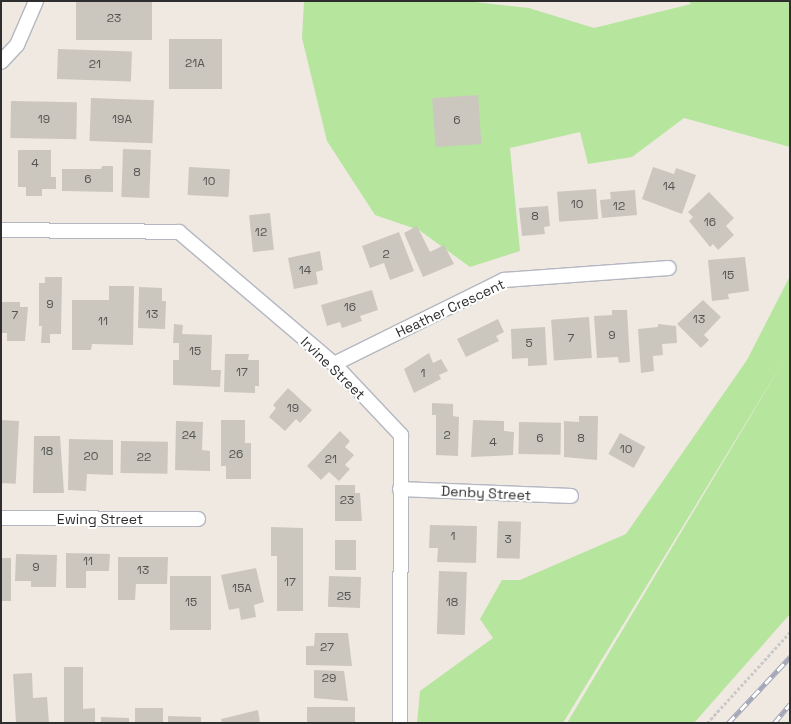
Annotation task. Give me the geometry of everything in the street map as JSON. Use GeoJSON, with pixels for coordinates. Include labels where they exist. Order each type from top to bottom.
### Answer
{"type":"FeatureCollection","features":[{"type":"Feature","properties":{"kind":"street"},"geometry":{"type":"LineString","coordinates":[[1,62],[17,45],[36,1]]}},
{"type":"Feature","properties":{"kind":"street","name":"Irvine Street"},"geometry":{"type":"LineString","coordinates":[[1,230],[179,232],[334,364],[401,435],[400,723]]}},
{"type":"Feature","properties":{"kind":"street","name":"Heather Crescent"},"geometry":{"type":"LineString","coordinates":[[334,364],[504,280],[669,268]]}},
{"type":"Feature","properties":{"kind":"street","name":"Denby Street"},"geometry":{"type":"LineString","coordinates":[[400,489],[571,496]]}},
{"type":"Feature","properties":{"kind":"street","name":"Ewing Street"},"geometry":{"type":"LineString","coordinates":[[1,518],[198,519]]}},
{"type":"Feature","properties":{"kind":"path"},"geometry":{"type":"LineString","coordinates":[[707,723],[790,632]]}},
{"type":"Feature","properties":{"kind":"green space"},"geometry":{"type":"Polygon","coordinates":[[[304,1],[466,1],[529,8],[594,28],[691,4],[688,1],[790,1],[790,147],[684,118],[632,157],[588,164],[580,132],[510,148],[520,251],[470,267],[419,230],[375,215],[327,141],[302,38],[304,1]]]}},
{"type":"Feature","properties":{"kind":"green space"},"geometry":{"type":"Polygon","coordinates":[[[790,276],[790,614],[694,723],[567,723],[789,352],[563,723],[417,723],[420,691],[493,638],[480,619],[502,580],[520,580],[626,534],[747,360],[790,276]]]}},
{"type":"Feature","properties":{"kind":"building"},"geometry":{"type":"Polygon","coordinates":[[[76,1],[152,1],[152,40],[76,40],[76,1]]]}},
{"type":"Feature","properties":{"kind":"building"},"geometry":{"type":"Polygon","coordinates":[[[169,39],[222,39],[222,89],[169,89],[169,39]]]}},
{"type":"Feature","properties":{"kind":"building"},"geometry":{"type":"Polygon","coordinates":[[[58,49],[132,52],[131,82],[57,79],[58,49]]]}},
{"type":"Feature","properties":{"kind":"building"},"geometry":{"type":"Polygon","coordinates":[[[478,95],[481,144],[436,147],[432,98],[478,95]]]}},
{"type":"Feature","properties":{"kind":"building"},"geometry":{"type":"Polygon","coordinates":[[[91,98],[154,100],[152,143],[89,141],[91,98]]]}},
{"type":"Feature","properties":{"kind":"building"},"geometry":{"type":"Polygon","coordinates":[[[11,101],[77,102],[76,139],[10,138],[11,101]]]}},
{"type":"Feature","properties":{"kind":"building"},"geometry":{"type":"Polygon","coordinates":[[[123,149],[151,150],[149,198],[121,197],[123,149]]]}},
{"type":"Feature","properties":{"kind":"building"},"geometry":{"type":"Polygon","coordinates":[[[18,150],[51,150],[51,177],[56,177],[56,189],[42,189],[42,196],[26,196],[26,187],[18,187],[18,150]]]}},
{"type":"Feature","properties":{"kind":"building"},"geometry":{"type":"Polygon","coordinates":[[[102,166],[113,166],[113,192],[62,191],[62,169],[101,169],[102,166]]]}},
{"type":"Feature","properties":{"kind":"building"},"geometry":{"type":"Polygon","coordinates":[[[189,167],[230,169],[228,197],[188,195],[189,167]]]}},
{"type":"Feature","properties":{"kind":"building"},"geometry":{"type":"Polygon","coordinates":[[[653,167],[674,174],[676,168],[696,175],[682,214],[642,199],[653,167]]]}},
{"type":"Feature","properties":{"kind":"building"},"geometry":{"type":"Polygon","coordinates":[[[596,189],[598,219],[559,222],[557,192],[596,189]]]}},
{"type":"Feature","properties":{"kind":"building"},"geometry":{"type":"Polygon","coordinates":[[[635,190],[637,215],[602,218],[600,200],[611,199],[610,192],[635,190]]]}},
{"type":"Feature","properties":{"kind":"building"},"geometry":{"type":"Polygon","coordinates":[[[709,192],[734,218],[726,226],[734,235],[718,250],[713,244],[710,247],[689,221],[693,217],[688,212],[709,192]]]}},
{"type":"Feature","properties":{"kind":"building"},"geometry":{"type":"Polygon","coordinates":[[[548,206],[550,226],[544,227],[545,234],[522,236],[519,208],[548,206]]]}},
{"type":"Feature","properties":{"kind":"building"},"geometry":{"type":"Polygon","coordinates":[[[270,213],[274,250],[253,252],[249,215],[270,213]]]}},
{"type":"Feature","properties":{"kind":"building"},"geometry":{"type":"Polygon","coordinates":[[[417,226],[430,252],[444,245],[454,264],[423,277],[404,233],[417,226]]]}},
{"type":"Feature","properties":{"kind":"building"},"geometry":{"type":"Polygon","coordinates":[[[399,232],[414,271],[390,280],[384,263],[370,268],[362,246],[399,232]]]}},
{"type":"Feature","properties":{"kind":"building"},"geometry":{"type":"Polygon","coordinates":[[[320,251],[323,270],[316,272],[318,284],[294,289],[288,258],[320,251]]]}},
{"type":"Feature","properties":{"kind":"building"},"geometry":{"type":"Polygon","coordinates":[[[745,257],[749,291],[728,294],[729,299],[712,301],[708,260],[745,257]]]}},
{"type":"Feature","properties":{"kind":"building"},"geometry":{"type":"Polygon","coordinates":[[[45,277],[62,277],[61,334],[50,334],[50,343],[41,343],[42,326],[39,326],[39,283],[45,283],[45,277]]]}},
{"type":"Feature","properties":{"kind":"building"},"geometry":{"type":"Polygon","coordinates":[[[109,286],[134,286],[133,345],[92,344],[91,350],[72,350],[72,300],[109,300],[109,286]]]}},
{"type":"Feature","properties":{"kind":"building"},"geometry":{"type":"Polygon","coordinates":[[[139,287],[162,288],[162,301],[166,301],[165,329],[138,328],[139,287]]]}},
{"type":"Feature","properties":{"kind":"building"},"geometry":{"type":"Polygon","coordinates":[[[372,290],[378,310],[360,316],[362,321],[342,328],[340,322],[327,326],[321,305],[372,290]]]}},
{"type":"Feature","properties":{"kind":"building"},"geometry":{"type":"Polygon","coordinates":[[[703,300],[721,317],[704,335],[709,340],[701,348],[677,324],[703,300]]]}},
{"type":"Feature","properties":{"kind":"building"},"geometry":{"type":"Polygon","coordinates":[[[2,302],[20,302],[20,307],[28,307],[25,341],[7,341],[7,333],[2,333],[2,302]]]}},
{"type":"Feature","properties":{"kind":"building"},"geometry":{"type":"Polygon","coordinates":[[[612,310],[627,310],[630,362],[619,363],[618,357],[597,358],[594,316],[612,315],[612,310]]]}},
{"type":"Feature","properties":{"kind":"building"},"geometry":{"type":"Polygon","coordinates":[[[589,317],[592,358],[554,361],[551,320],[589,317]]]}},
{"type":"Feature","properties":{"kind":"building"},"geometry":{"type":"Polygon","coordinates":[[[498,319],[504,332],[496,336],[499,341],[466,357],[457,339],[498,319]]]}},
{"type":"Feature","properties":{"kind":"building"},"geometry":{"type":"Polygon","coordinates":[[[174,324],[183,325],[182,334],[212,335],[211,370],[221,370],[220,387],[173,385],[173,360],[179,360],[179,343],[173,343],[174,324]]]}},
{"type":"Feature","properties":{"kind":"building"},"geometry":{"type":"Polygon","coordinates":[[[658,324],[676,326],[677,343],[662,344],[663,355],[653,356],[654,371],[641,373],[638,329],[658,327],[658,324]]]}},
{"type":"Feature","properties":{"kind":"building"},"geometry":{"type":"Polygon","coordinates":[[[545,327],[547,365],[528,366],[528,358],[512,359],[511,329],[545,327]]]}},
{"type":"Feature","properties":{"kind":"building"},"geometry":{"type":"Polygon","coordinates":[[[429,353],[433,363],[441,359],[448,371],[439,375],[441,379],[414,393],[404,369],[429,353]]]}},
{"type":"Feature","properties":{"kind":"building"},"geometry":{"type":"Polygon","coordinates":[[[225,354],[249,354],[248,360],[259,360],[259,386],[255,386],[255,393],[224,392],[225,354]]]}},
{"type":"Feature","properties":{"kind":"building"},"geometry":{"type":"Polygon","coordinates":[[[288,388],[312,410],[300,423],[296,419],[285,431],[269,417],[276,408],[273,405],[288,388]]]}},
{"type":"Feature","properties":{"kind":"building"},"geometry":{"type":"Polygon","coordinates":[[[432,403],[453,404],[453,416],[459,417],[458,456],[436,455],[436,415],[432,415],[432,403]]]}},
{"type":"Feature","properties":{"kind":"building"},"geometry":{"type":"Polygon","coordinates":[[[579,416],[598,416],[597,460],[564,457],[564,421],[579,422],[579,416]]]}},
{"type":"Feature","properties":{"kind":"building"},"geometry":{"type":"Polygon","coordinates":[[[1,420],[19,421],[16,484],[1,483],[1,420]]]}},
{"type":"Feature","properties":{"kind":"building"},"geometry":{"type":"Polygon","coordinates":[[[221,420],[245,420],[245,443],[251,443],[251,479],[226,479],[226,466],[221,466],[221,420]]]}},
{"type":"Feature","properties":{"kind":"building"},"geometry":{"type":"Polygon","coordinates":[[[473,420],[504,421],[504,431],[514,432],[513,455],[471,457],[473,420]]]}},
{"type":"Feature","properties":{"kind":"building"},"geometry":{"type":"Polygon","coordinates":[[[176,421],[203,422],[202,450],[210,451],[210,471],[175,470],[176,421]]]}},
{"type":"Feature","properties":{"kind":"building"},"geometry":{"type":"Polygon","coordinates":[[[519,422],[561,423],[560,455],[518,454],[519,422]]]}},
{"type":"Feature","properties":{"kind":"building"},"geometry":{"type":"Polygon","coordinates":[[[340,431],[350,441],[345,447],[354,455],[345,465],[350,469],[339,481],[329,472],[321,480],[307,466],[340,431]]]}},
{"type":"Feature","properties":{"kind":"building"},"geometry":{"type":"Polygon","coordinates":[[[620,433],[645,447],[634,468],[608,454],[620,433]]]}},
{"type":"Feature","properties":{"kind":"building"},"geometry":{"type":"Polygon","coordinates":[[[34,436],[60,436],[64,493],[33,493],[34,436]]]}},
{"type":"Feature","properties":{"kind":"building"},"geometry":{"type":"Polygon","coordinates":[[[69,439],[113,440],[113,475],[87,474],[86,491],[68,490],[69,439]]]}},
{"type":"Feature","properties":{"kind":"building"},"geometry":{"type":"Polygon","coordinates":[[[121,441],[168,442],[167,474],[120,473],[121,441]]]}},
{"type":"Feature","properties":{"kind":"building"},"geometry":{"type":"Polygon","coordinates":[[[335,485],[355,485],[355,493],[360,493],[362,521],[335,521],[335,485]]]}},
{"type":"Feature","properties":{"kind":"building"},"geometry":{"type":"Polygon","coordinates":[[[498,521],[521,522],[520,559],[497,558],[498,521]]]}},
{"type":"Feature","properties":{"kind":"building"},"geometry":{"type":"Polygon","coordinates":[[[430,525],[477,526],[476,563],[437,562],[438,548],[429,548],[430,525]]]}},
{"type":"Feature","properties":{"kind":"building"},"geometry":{"type":"Polygon","coordinates":[[[271,527],[303,528],[303,611],[277,611],[277,556],[271,556],[271,527]]]}},
{"type":"Feature","properties":{"kind":"building"},"geometry":{"type":"Polygon","coordinates":[[[335,540],[356,540],[356,570],[335,570],[335,540]]]}},
{"type":"Feature","properties":{"kind":"building"},"geometry":{"type":"Polygon","coordinates":[[[66,553],[110,554],[109,571],[86,571],[86,588],[66,588],[66,553]]]}},
{"type":"Feature","properties":{"kind":"building"},"geometry":{"type":"Polygon","coordinates":[[[16,554],[57,555],[56,587],[31,587],[31,581],[15,581],[16,554]]]}},
{"type":"Feature","properties":{"kind":"building"},"geometry":{"type":"Polygon","coordinates":[[[118,557],[168,557],[167,584],[136,584],[135,600],[118,600],[118,557]]]}},
{"type":"Feature","properties":{"kind":"building"},"geometry":{"type":"Polygon","coordinates":[[[1,558],[11,558],[11,601],[1,601],[1,558]]]}},
{"type":"Feature","properties":{"kind":"building"},"geometry":{"type":"Polygon","coordinates":[[[256,568],[264,602],[254,605],[256,617],[241,620],[239,608],[229,610],[221,575],[256,568]]]}},
{"type":"Feature","properties":{"kind":"building"},"geometry":{"type":"Polygon","coordinates":[[[439,571],[467,572],[465,635],[437,634],[439,571]]]}},
{"type":"Feature","properties":{"kind":"building"},"geometry":{"type":"Polygon","coordinates":[[[170,576],[211,576],[211,630],[170,630],[170,576]]]}},
{"type":"Feature","properties":{"kind":"building"},"geometry":{"type":"Polygon","coordinates":[[[329,576],[361,577],[360,608],[328,607],[329,576]]]}},
{"type":"Feature","properties":{"kind":"building"},"geometry":{"type":"Polygon","coordinates":[[[315,633],[348,633],[352,666],[306,665],[306,646],[314,646],[315,633]]]}},
{"type":"Feature","properties":{"kind":"building"},"geometry":{"type":"Polygon","coordinates":[[[64,667],[83,667],[83,709],[95,708],[95,723],[64,723],[64,667]]]}},
{"type":"Feature","properties":{"kind":"building"},"geometry":{"type":"Polygon","coordinates":[[[314,670],[344,671],[348,701],[314,698],[314,670]]]}},
{"type":"Feature","properties":{"kind":"building"},"geometry":{"type":"Polygon","coordinates":[[[32,673],[33,698],[47,697],[49,723],[16,723],[13,674],[32,673]]]}},
{"type":"Feature","properties":{"kind":"building"},"geometry":{"type":"Polygon","coordinates":[[[307,707],[355,707],[355,723],[307,723],[307,707]]]}},
{"type":"Feature","properties":{"kind":"building"},"geometry":{"type":"Polygon","coordinates":[[[135,708],[163,708],[163,723],[135,723],[135,708]]]}},
{"type":"Feature","properties":{"kind":"building"},"geometry":{"type":"Polygon","coordinates":[[[258,710],[260,723],[222,723],[221,719],[258,710]]]}},
{"type":"Feature","properties":{"kind":"building"},"geometry":{"type":"Polygon","coordinates":[[[168,716],[201,717],[201,723],[168,723],[168,716]]]}},
{"type":"Feature","properties":{"kind":"building"},"geometry":{"type":"Polygon","coordinates":[[[101,717],[129,718],[129,723],[101,723],[101,717]]]}},
{"type":"Feature","properties":{"kind":"railway"},"geometry":{"type":"LineString","coordinates":[[728,723],[790,657]]}},
{"type":"Feature","properties":{"kind":"railway"},"geometry":{"type":"LineString","coordinates":[[774,723],[790,704]]}}]}
